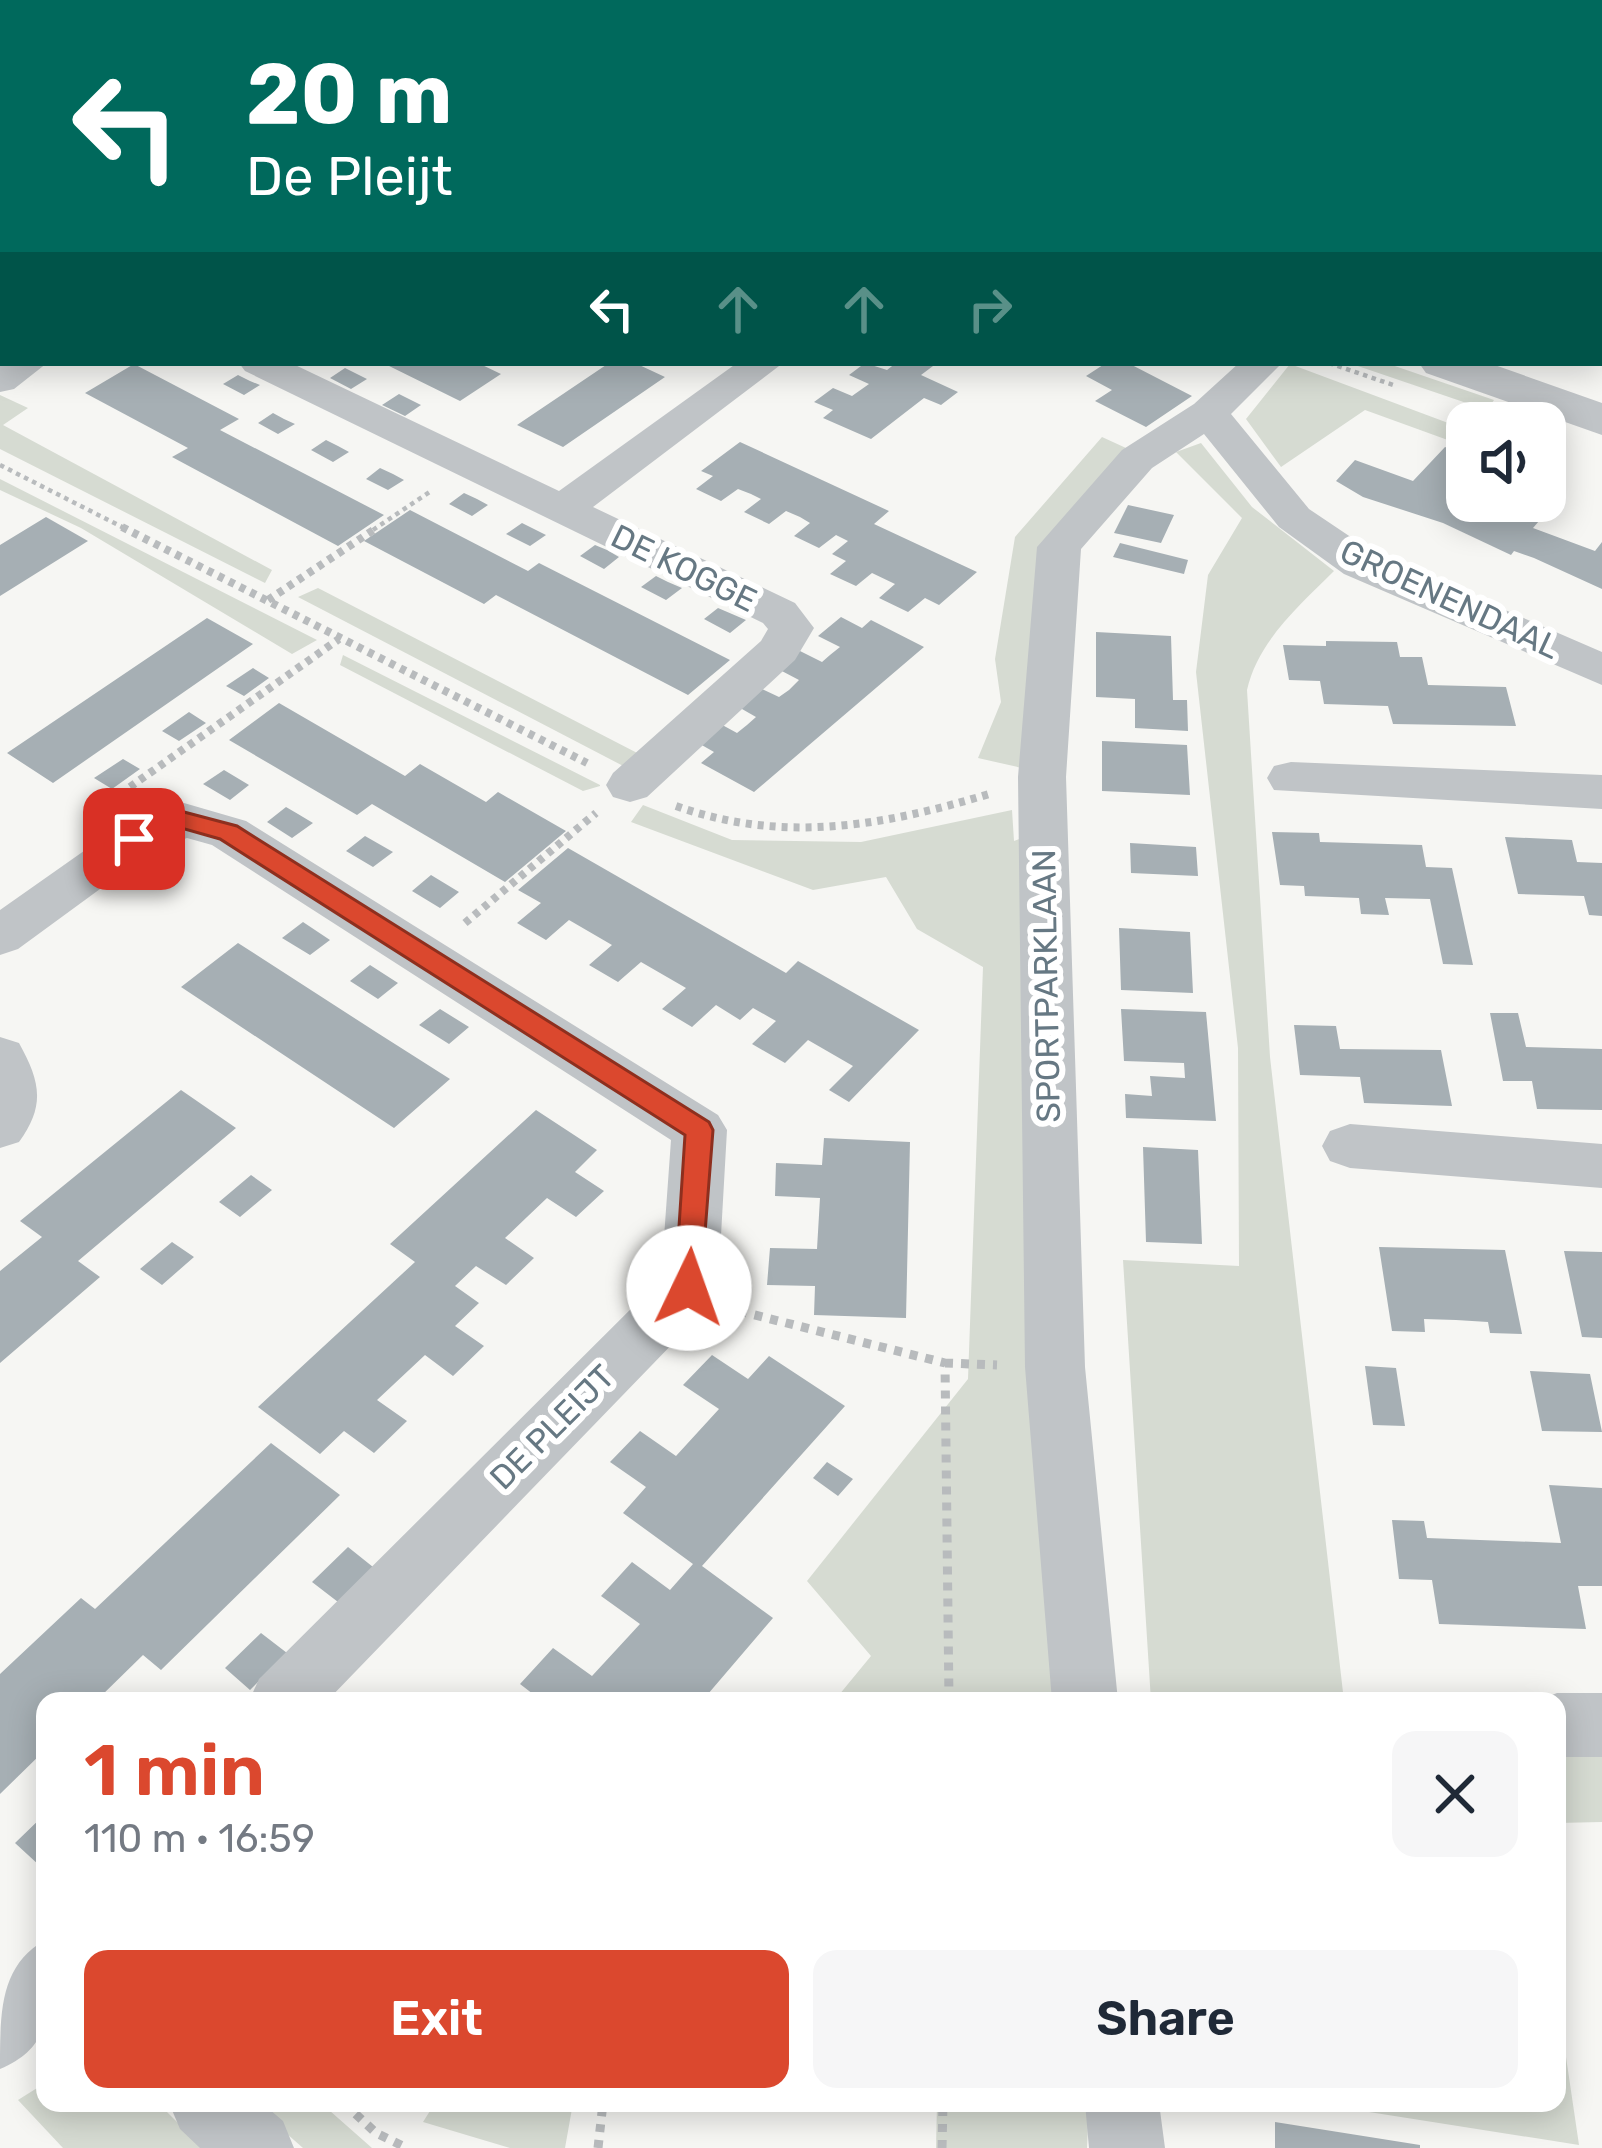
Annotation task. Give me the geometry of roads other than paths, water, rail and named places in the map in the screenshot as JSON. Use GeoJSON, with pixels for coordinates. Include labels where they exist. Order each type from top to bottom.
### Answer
{"type":"FeatureCollection","features":[{"type":"Feature","properties":{"kind":"street","name":"DE KOGGE"},"geometry":{"type":"LineString","coordinates":[[266,366],[779,613],[791,628],[779,650],[630,785]]}},
{"type":"Feature","properties":{"kind":"street","name":"DE KOGGE"},"geometry":{"type":"LineString","coordinates":[[562,509],[759,366]]}},
{"type":"Feature","properties":{"kind":"street","name":"SPORTPARKLAAN"},"geometry":{"type":"LineString","coordinates":[[1084,1692],[1055,1367],[1042,777],[1058,547],[1137,459],[1208,412],[1259,366]]}},
{"type":"Feature","properties":{"kind":"street"},"geometry":{"type":"LineString","coordinates":[[1450,366],[1602,420]]}},
{"type":"Feature","properties":{"kind":"street","name":"GROENENDAAL"},"geometry":{"type":"LineString","coordinates":[[1208,412],[1294,518],[1360,564],[1602,670]]}},
{"type":"Feature","properties":{"kind":"street"},"geometry":{"type":"LineString","coordinates":[[1291,778],[1602,792]]}},
{"type":"Feature","properties":{"kind":"street","name":"DE PLEIJT"},"geometry":{"type":"LineString","coordinates":[[0,936],[134,839],[184,820],[229,832],[699,1130],[689,1288],[291,1692]]}},
{"type":"Feature","properties":{"kind":"street"},"geometry":{"type":"LineString","coordinates":[[0,1058],[14,1083],[10,1115],[0,1127]]}},
{"type":"Feature","properties":{"kind":"street"},"geometry":{"type":"LineString","coordinates":[[1351,1146],[1602,1166]]}},
{"type":"Feature","properties":{"kind":"street"},"geometry":{"type":"LineString","coordinates":[[1566,1725],[1602,1725]]}},
{"type":"Feature","properties":{"kind":"street"},"geometry":{"type":"LineString","coordinates":[[216,2112],[256,2148]]}},
{"type":"Feature","properties":{"kind":"street"},"geometry":{"type":"LineString","coordinates":[[1124,2112],[1126,2148]]}}]}
